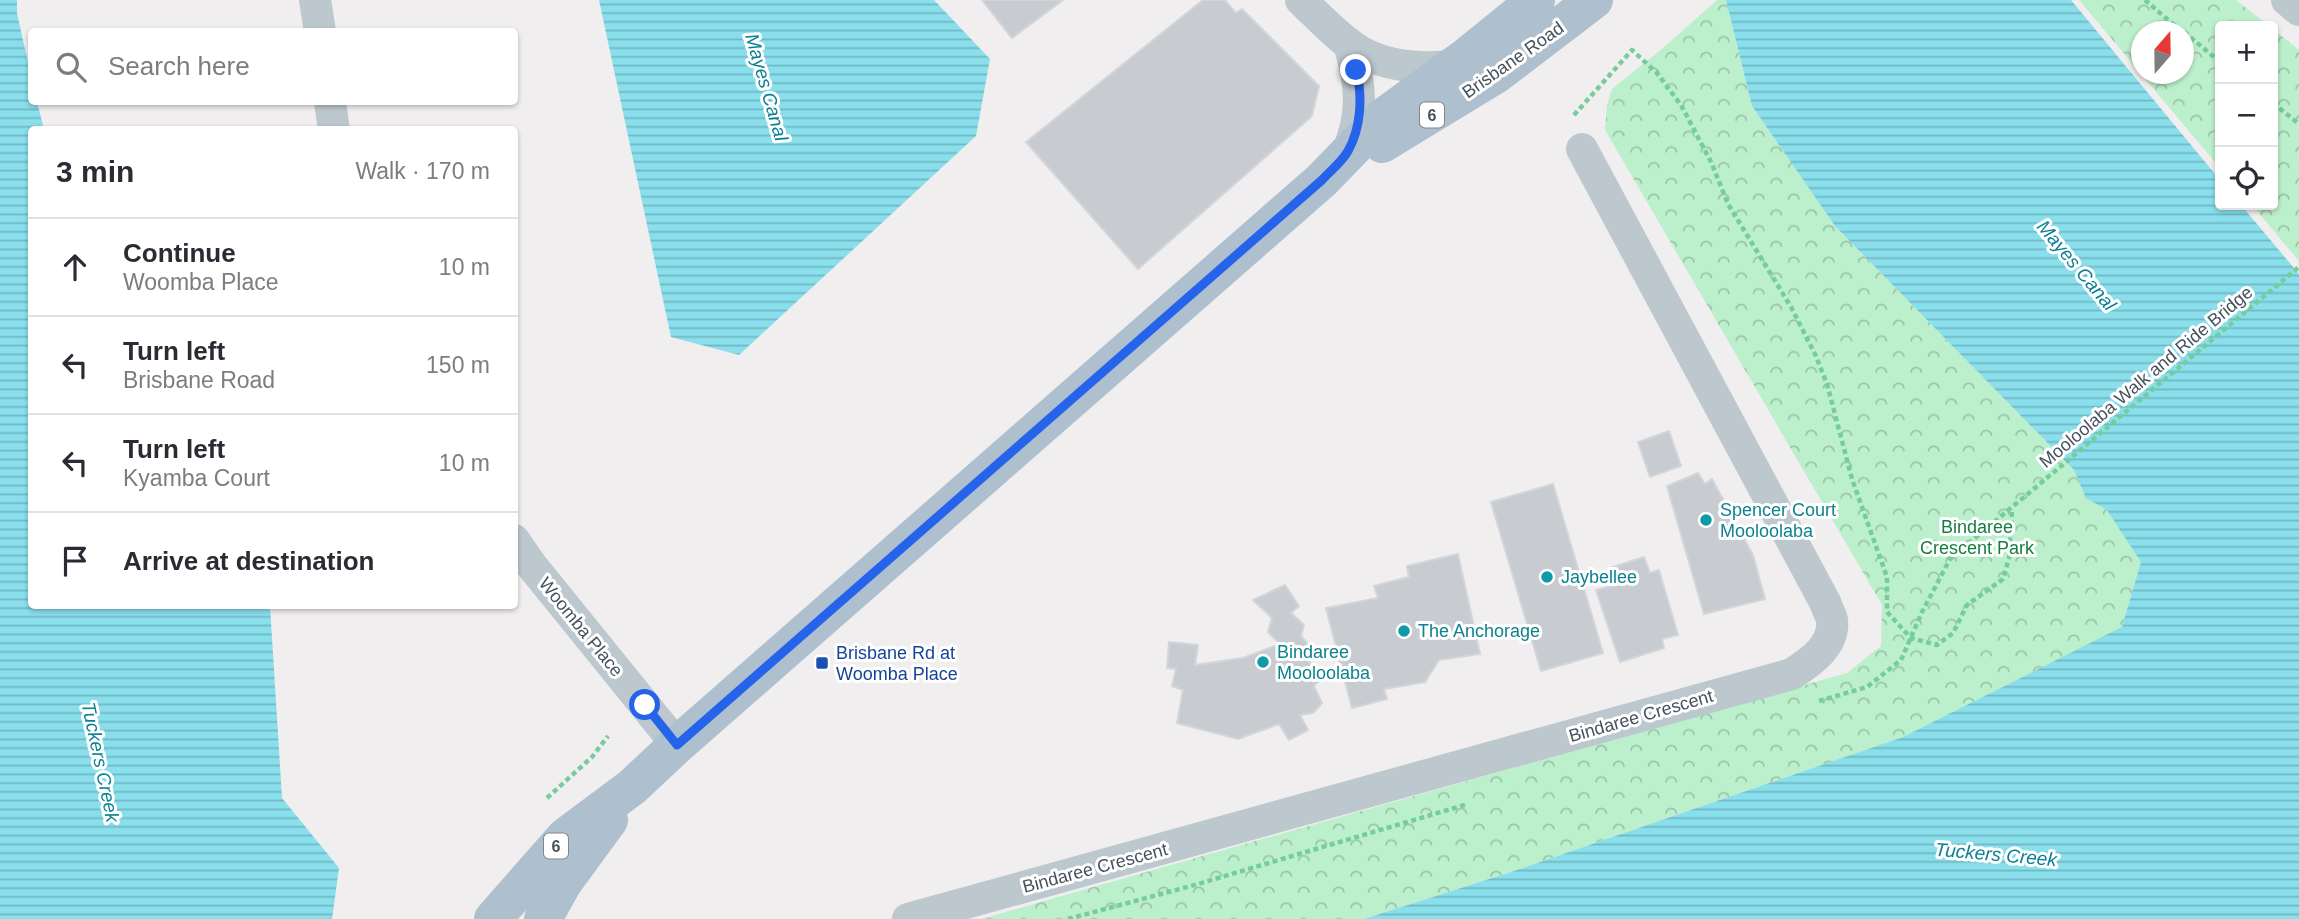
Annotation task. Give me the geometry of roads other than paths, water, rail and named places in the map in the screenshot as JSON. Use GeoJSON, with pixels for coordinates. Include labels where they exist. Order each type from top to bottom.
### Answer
{"type":"FeatureCollection","features":[{"type":"Feature","properties":{"kind":"main road","name":"Brisbane Road"},"geometry":{"type":"LineString","coordinates":[[493,919],[565,836],[632,787],[1334,167],[1383,117],[1454,66],[1536,0]]}},
{"type":"Feature","properties":{"kind":"main road","name":"Brisbane Road"},"geometry":{"type":"LineString","coordinates":[[1334,167],[1497,75],[1594,0]]}},
{"type":"Feature","properties":{"kind":"main road","name":"Brisbane Road"},"geometry":{"type":"LineString","coordinates":[[543,919],[563,883],[632,787]]}},
{"type":"Feature","properties":{"kind":"street"},"geometry":{"type":"LineString","coordinates":[[315,0],[319,28]]}},
{"type":"Feature","properties":{"kind":"street"},"geometry":{"type":"LineString","coordinates":[[1301,0],[1349,44],[1371,56],[1398,65],[1428,68],[1454,66]]}},
{"type":"Feature","properties":{"kind":"street"},"geometry":{"type":"LineString","coordinates":[[2287,0],[2299,10]]}},
{"type":"Feature","properties":{"kind":"street"},"geometry":{"type":"LineString","coordinates":[[1334,167],[1357,121],[1360,101],[1359,79],[1349,44]]}},
{"type":"Feature","properties":{"kind":"street"},"geometry":{"type":"LineString","coordinates":[[330,105],[333,126]]}},
{"type":"Feature","properties":{"kind":"street","name":"Bindaree Crescent"},"geometry":{"type":"LineString","coordinates":[[908,919],[1792,674],[1815,659],[1829,639],[1832,621],[1826,604],[1575,136]]}},
{"type":"Feature","properties":{"kind":"street","name":"Woomba Place"},"geometry":{"type":"LineString","coordinates":[[518,546],[677,745]]}},
{"type":"Feature","properties":{"kind":"water","name":"Tuckers Creek"},"geometry":{"type":"Polygon","coordinates":[[[0,0],[17,0],[17,13],[28,62],[28,105],[38,105],[43,126],[28,126],[28,609],[270,609],[282,798],[339,868],[332,919],[0,919],[0,0]]]}},
{"type":"Feature","properties":{"kind":"water","name":"Mayes Canal"},"geometry":{"type":"Polygon","coordinates":[[[599,0],[934,0],[990,59],[976,136],[739,355],[671,337],[599,0]]]}},
{"type":"Feature","properties":{"kind":"water"},"geometry":{"type":"Polygon","coordinates":[[[1726,0],[2071,0],[2131,72],[2131,84],[2141,84],[2215,174],[2215,210],[2245,210],[2299,274],[2299,919],[1364,919],[1511,872],[1903,737],[2122,627],[2141,562],[2107,510],[2086,498],[2074,470],[1835,226],[1752,106],[1726,0]]]}},
{"type":"Feature","properties":{"kind":"place","name":"Spencer Court Mooloolaba"},"geometry":{"type":"Point","coordinates":[1706,520]}},
{"type":"Feature","properties":{"kind":"place","name":"Jaybellee"},"geometry":{"type":"Point","coordinates":[1547,577]}},
{"type":"Feature","properties":{"kind":"place","name":"The Anchorage"},"geometry":{"type":"Point","coordinates":[1404,631]}},
{"type":"Feature","properties":{"kind":"place","name":"Bindaree Mooloolaba"},"geometry":{"type":"Point","coordinates":[1263,662]}},
{"type":"Feature","properties":{"kind":"place","name":"Brisbane Rd at Woomba Place"},"geometry":{"type":"Point","coordinates":[822,663]}},
{"type":"Feature","properties":{"kind":"park label","name":"Bindaree Crescent Park"},"geometry":{"type":"Point","coordinates":[1977,537]}}]}
